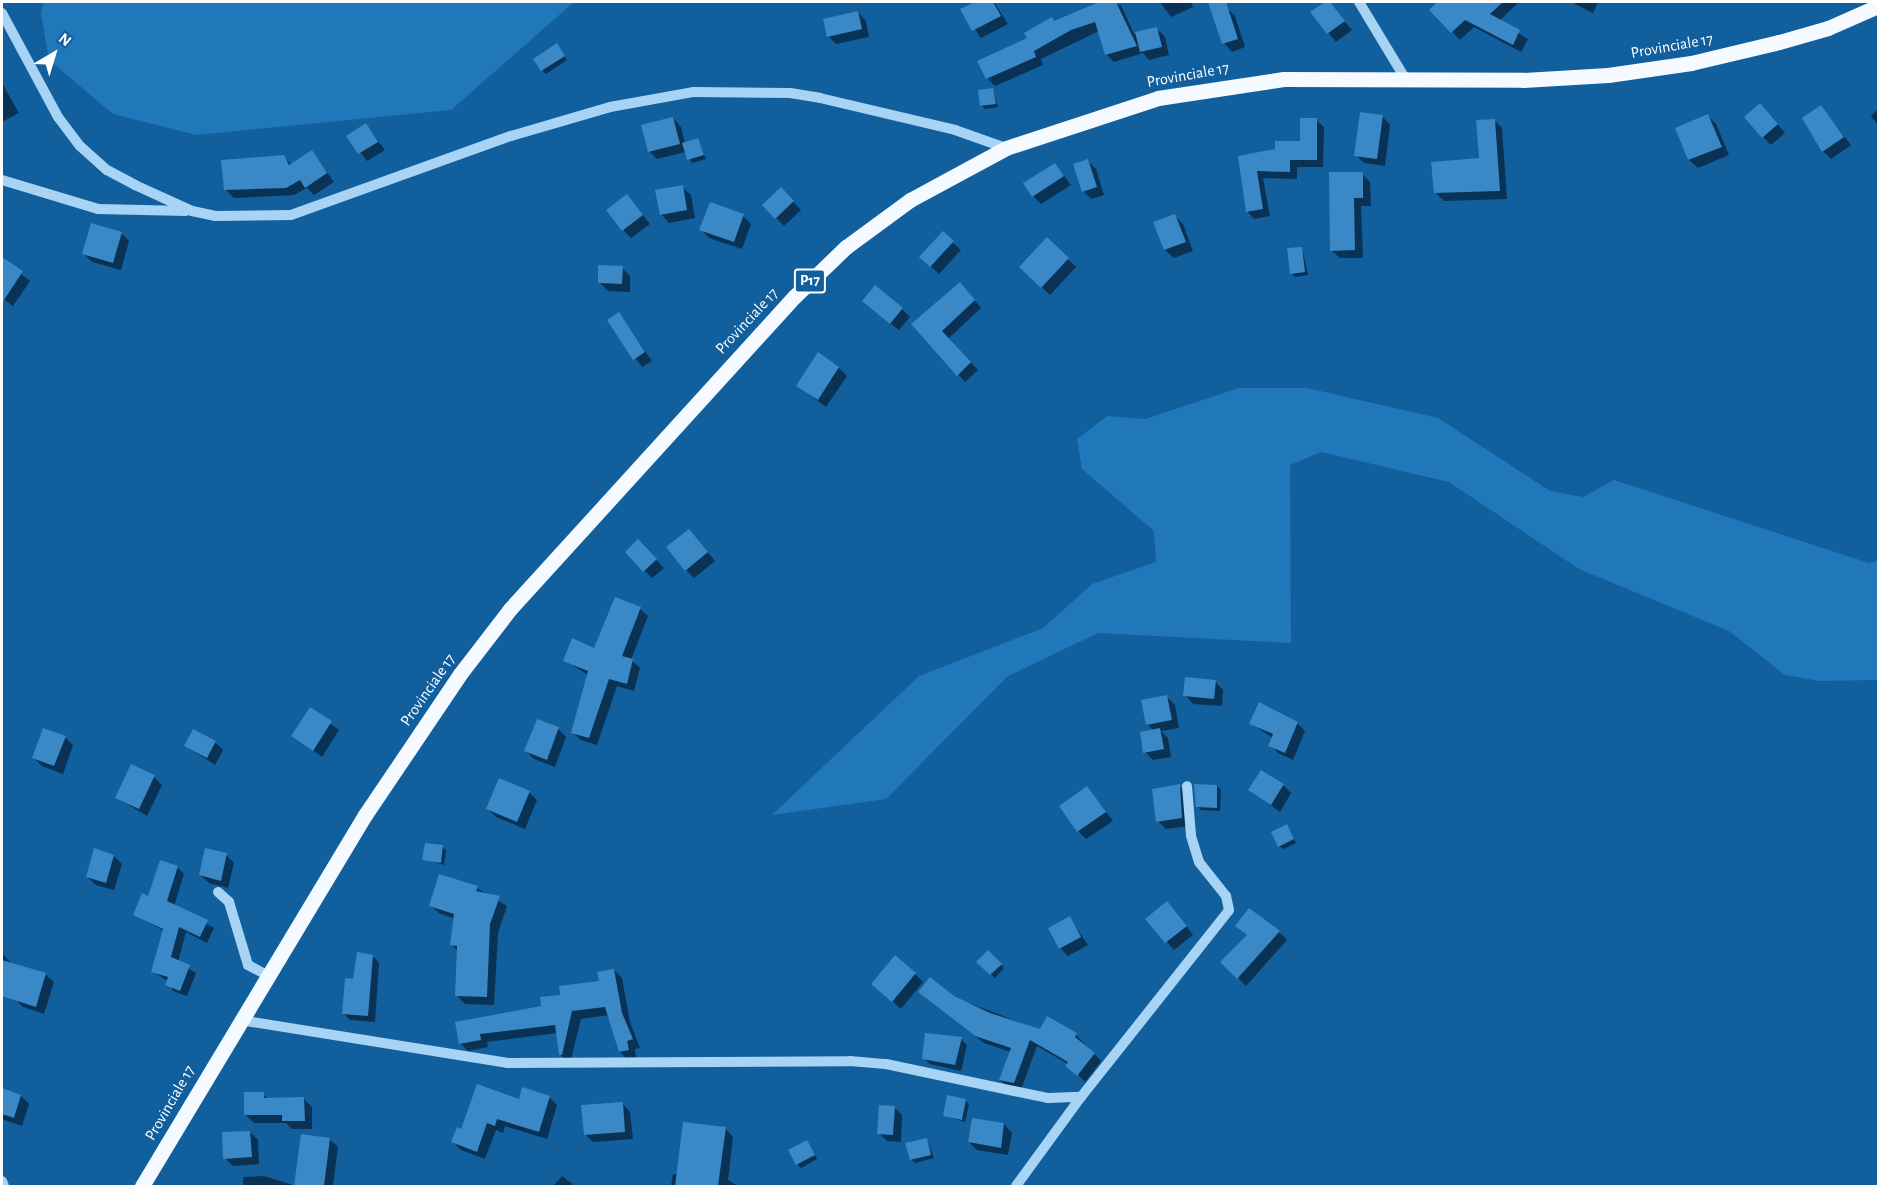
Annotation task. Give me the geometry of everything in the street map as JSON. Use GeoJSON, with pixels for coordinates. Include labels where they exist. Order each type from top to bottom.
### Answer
{"type":"FeatureCollection","features":[{"type":"Feature","properties":{"kind":"main road","name":"Provinciale 17"},"geometry":{"type":"LineString","coordinates":[[142,1186],[365,815],[460,674],[563,547],[686,418],[754,338],[846,247],[910,200],[1006,148],[1116,109],[1223,86],[1284,79],[1406,81],[1608,75],[1691,63],[1828,28],[1878,6]]}},
{"type":"Feature","properties":{"kind":"street"},"geometry":{"type":"LineString","coordinates":[[1359,2],[1406,81]]}},
{"type":"Feature","properties":{"kind":"street"},"geometry":{"type":"LineString","coordinates":[[2,13],[58,117],[80,146],[107,170],[192,211]]}},
{"type":"Feature","properties":{"kind":"street"},"geometry":{"type":"LineString","coordinates":[[2,180],[98,209],[192,211],[237,218],[291,215],[511,136],[610,108],[693,92],[790,93],[829,99],[955,129],[1006,148]]}},
{"type":"Feature","properties":{"kind":"street"},"geometry":{"type":"LineString","coordinates":[[1016,1186],[1081,1097],[1229,910],[1226,896],[1199,862],[1191,836],[1187,786]]}},
{"type":"Feature","properties":{"kind":"street"},"geometry":{"type":"LineString","coordinates":[[218,892],[229,902],[248,965],[267,975]]}},
{"type":"Feature","properties":{"kind":"street"},"geometry":{"type":"LineString","coordinates":[[240,1020],[507,1063],[850,1061],[886,1064],[1048,1098],[1081,1097]]}},
{"type":"Feature","properties":{"kind":"street"},"geometry":{"type":"LineString","coordinates":[[2,1181],[4,1186]]}},
{"type":"Feature","properties":{"kind":"shaded area"},"geometry":{"type":"Polygon","coordinates":[[[44,2],[574,2],[451,110],[196,135],[113,114],[49,60],[41,13],[44,2]]]}},
{"type":"Feature","properties":{"kind":"shaded area"},"geometry":{"type":"Polygon","coordinates":[[[1239,388],[1307,388],[1438,418],[1550,491],[1583,497],[1614,480],[1869,563],[1878,561],[1878,680],[1819,681],[1785,675],[1729,631],[1579,569],[1449,482],[1321,452],[1290,465],[1291,643],[1098,633],[1008,676],[886,799],[772,815],[919,676],[1043,628],[1092,584],[1156,562],[1154,531],[1082,469],[1077,439],[1107,416],[1145,419],[1239,388]]]}},
{"type":"Feature","properties":{"kind":"building"},"geometry":{"type":"Polygon","coordinates":[[[975,2],[993,2],[1001,16],[972,31],[960,9],[975,2]]]}},
{"type":"Feature","properties":{"kind":"building"},"geometry":{"type":"Polygon","coordinates":[[[1099,2],[1116,2],[1137,46],[1105,55],[1095,22],[1071,30],[1034,51],[1036,57],[986,79],[977,61],[1027,38],[1024,33],[1052,17],[1054,21],[1099,2]]]}},
{"type":"Feature","properties":{"kind":"building"},"geometry":{"type":"Polygon","coordinates":[[[1208,2],[1226,2],[1238,39],[1222,44],[1208,2]]]}},
{"type":"Feature","properties":{"kind":"building"},"geometry":{"type":"Polygon","coordinates":[[[1325,2],[1330,2],[1345,21],[1327,34],[1310,12],[1325,2]]]}},
{"type":"Feature","properties":{"kind":"building"},"geometry":{"type":"Polygon","coordinates":[[[1437,2],[1503,2],[1490,14],[1520,30],[1513,45],[1465,20],[1451,33],[1429,10],[1437,2]]]}},
{"type":"Feature","properties":{"kind":"building"},"geometry":{"type":"Polygon","coordinates":[[[858,11],[862,29],[827,37],[823,19],[858,11]]]}},
{"type":"Feature","properties":{"kind":"building"},"geometry":{"type":"Polygon","coordinates":[[[1157,27],[1162,47],[1140,52],[1135,32],[1157,27]]]}},
{"type":"Feature","properties":{"kind":"building"},"geometry":{"type":"Polygon","coordinates":[[[557,43],[565,56],[541,71],[533,59],[557,43]]]}},
{"type":"Feature","properties":{"kind":"building"},"geometry":{"type":"Polygon","coordinates":[[[993,88],[996,104],[980,106],[978,90],[993,88]]]}},
{"type":"Feature","properties":{"kind":"building"},"geometry":{"type":"Polygon","coordinates":[[[1760,103],[1778,124],[1762,138],[1744,117],[1760,103]]]}},
{"type":"Feature","properties":{"kind":"building"},"geometry":{"type":"Polygon","coordinates":[[[1821,105],[1844,137],[1822,152],[1802,118],[1821,105]]]}},
{"type":"Feature","properties":{"kind":"building"},"geometry":{"type":"Polygon","coordinates":[[[1360,112],[1383,115],[1377,159],[1354,156],[1360,112]]]}},
{"type":"Feature","properties":{"kind":"building"},"geometry":{"type":"Polygon","coordinates":[[[1708,114],[1722,147],[1688,160],[1675,128],[1708,114]]]}},
{"type":"Feature","properties":{"kind":"building"},"geometry":{"type":"Polygon","coordinates":[[[673,117],[680,144],[648,152],[641,125],[673,117]]]}},
{"type":"Feature","properties":{"kind":"building"},"geometry":{"type":"Polygon","coordinates":[[[1300,118],[1317,118],[1317,160],[1290,160],[1290,172],[1257,171],[1263,209],[1246,212],[1238,156],[1275,149],[1275,141],[1300,141],[1300,118]]]}},
{"type":"Feature","properties":{"kind":"building"},"geometry":{"type":"Polygon","coordinates":[[[1495,119],[1500,191],[1434,193],[1431,162],[1479,158],[1476,120],[1495,119]]]}},
{"type":"Feature","properties":{"kind":"building"},"geometry":{"type":"Polygon","coordinates":[[[366,123],[378,142],[358,154],[346,136],[366,123]]]}},
{"type":"Feature","properties":{"kind":"building"},"geometry":{"type":"Polygon","coordinates":[[[698,138],[704,155],[687,160],[682,143],[698,138]]]}},
{"type":"Feature","properties":{"kind":"building"},"geometry":{"type":"Polygon","coordinates":[[[312,150],[327,173],[305,188],[300,180],[286,188],[224,190],[221,160],[284,155],[289,165],[312,150]]]}},
{"type":"Feature","properties":{"kind":"building"},"geometry":{"type":"Polygon","coordinates":[[[1088,159],[1097,187],[1082,192],[1073,164],[1088,159]]]}},
{"type":"Feature","properties":{"kind":"building"},"geometry":{"type":"Polygon","coordinates":[[[1055,163],[1064,176],[1032,197],[1023,183],[1055,163]]]}},
{"type":"Feature","properties":{"kind":"building"},"geometry":{"type":"Polygon","coordinates":[[[1329,172],[1363,172],[1363,198],[1354,198],[1355,250],[1330,251],[1329,172]]]}},
{"type":"Feature","properties":{"kind":"building"},"geometry":{"type":"Polygon","coordinates":[[[683,185],[687,210],[660,215],[655,190],[683,185]]]}},
{"type":"Feature","properties":{"kind":"building"},"geometry":{"type":"Polygon","coordinates":[[[781,187],[794,201],[775,219],[762,205],[781,187]]]}},
{"type":"Feature","properties":{"kind":"building"},"geometry":{"type":"Polygon","coordinates":[[[627,194],[643,215],[622,231],[606,210],[627,194]]]}},
{"type":"Feature","properties":{"kind":"building"},"geometry":{"type":"Polygon","coordinates":[[[710,202],[744,214],[734,242],[699,230],[710,202]]]}},
{"type":"Feature","properties":{"kind":"building"},"geometry":{"type":"Polygon","coordinates":[[[1175,214],[1186,242],[1164,250],[1153,222],[1175,214]]]}},
{"type":"Feature","properties":{"kind":"building"},"geometry":{"type":"Polygon","coordinates":[[[91,223],[122,232],[113,263],[82,254],[91,223]]]}},
{"type":"Feature","properties":{"kind":"building"},"geometry":{"type":"Polygon","coordinates":[[[943,231],[954,241],[930,267],[919,257],[943,231]]]}},
{"type":"Feature","properties":{"kind":"building"},"geometry":{"type":"Polygon","coordinates":[[[1047,237],[1069,258],[1041,288],[1019,267],[1047,237]]]}},
{"type":"Feature","properties":{"kind":"building"},"geometry":{"type":"Polygon","coordinates":[[[1302,247],[1305,272],[1290,274],[1287,248],[1302,247]]]}},
{"type":"Feature","properties":{"kind":"building"},"geometry":{"type":"Polygon","coordinates":[[[2,257],[23,271],[2,303],[2,257]]]}},
{"type":"Feature","properties":{"kind":"building"},"geometry":{"type":"Polygon","coordinates":[[[598,265],[623,266],[622,284],[598,283],[598,265]]]}},
{"type":"Feature","properties":{"kind":"building"},"geometry":{"type":"Polygon","coordinates":[[[960,282],[975,300],[942,331],[971,362],[957,376],[911,324],[960,282]]]}},
{"type":"Feature","properties":{"kind":"building"},"geometry":{"type":"Polygon","coordinates":[[[875,285],[903,308],[890,324],[862,301],[875,285]]]}},
{"type":"Feature","properties":{"kind":"building"},"geometry":{"type":"Polygon","coordinates":[[[619,312],[645,352],[633,360],[607,320],[619,312]]]}},
{"type":"Feature","properties":{"kind":"building"},"geometry":{"type":"Polygon","coordinates":[[[818,352],[839,367],[818,400],[796,386],[818,352]]]}},
{"type":"Feature","properties":{"kind":"building"},"geometry":{"type":"Polygon","coordinates":[[[689,529],[708,552],[685,571],[666,547],[689,529]]]}},
{"type":"Feature","properties":{"kind":"building"},"geometry":{"type":"Polygon","coordinates":[[[638,539],[657,559],[643,572],[625,552],[638,539]]]}},
{"type":"Feature","properties":{"kind":"building"},"geometry":{"type":"Polygon","coordinates":[[[615,597],[641,607],[622,656],[633,659],[627,684],[609,679],[589,738],[571,733],[588,671],[563,661],[572,638],[594,648],[615,597]]]}},
{"type":"Feature","properties":{"kind":"building"},"geometry":{"type":"Polygon","coordinates":[[[1185,677],[1216,680],[1214,699],[1183,696],[1185,677]]]}},
{"type":"Feature","properties":{"kind":"building"},"geometry":{"type":"Polygon","coordinates":[[[1167,695],[1172,720],[1146,725],[1141,700],[1167,695]]]}},
{"type":"Feature","properties":{"kind":"building"},"geometry":{"type":"Polygon","coordinates":[[[1259,702],[1298,722],[1285,753],[1268,746],[1273,734],[1249,724],[1259,702]]]}},
{"type":"Feature","properties":{"kind":"building"},"geometry":{"type":"Polygon","coordinates":[[[310,707],[332,721],[313,751],[291,736],[310,707]]]}},
{"type":"Feature","properties":{"kind":"building"},"geometry":{"type":"Polygon","coordinates":[[[537,719],[559,727],[547,760],[524,751],[537,719]]]}},
{"type":"Feature","properties":{"kind":"building"},"geometry":{"type":"Polygon","coordinates":[[[43,728],[66,736],[54,766],[32,758],[43,728]]]}},
{"type":"Feature","properties":{"kind":"building"},"geometry":{"type":"Polygon","coordinates":[[[1160,728],[1164,749],[1143,753],[1140,732],[1160,728]]]}},
{"type":"Feature","properties":{"kind":"building"},"geometry":{"type":"Polygon","coordinates":[[[193,729],[216,741],[207,758],[184,746],[193,729]]]}},
{"type":"Feature","properties":{"kind":"building"},"geometry":{"type":"Polygon","coordinates":[[[131,764],[155,775],[139,809],[115,798],[131,764]]]}},
{"type":"Feature","properties":{"kind":"building"},"geometry":{"type":"Polygon","coordinates":[[[1261,770],[1284,784],[1271,805],[1248,790],[1261,770]]]}},
{"type":"Feature","properties":{"kind":"building"},"geometry":{"type":"Polygon","coordinates":[[[499,778],[530,791],[517,822],[486,809],[499,778]]]}},
{"type":"Feature","properties":{"kind":"building"},"geometry":{"type":"Polygon","coordinates":[[[1180,784],[1182,818],[1156,822],[1152,789],[1180,784]]]}},
{"type":"Feature","properties":{"kind":"building"},"geometry":{"type":"Polygon","coordinates":[[[1194,784],[1217,785],[1217,808],[1196,807],[1194,784]]]}},
{"type":"Feature","properties":{"kind":"building"},"geometry":{"type":"Polygon","coordinates":[[[1087,786],[1106,812],[1077,832],[1059,806],[1087,786]]]}},
{"type":"Feature","properties":{"kind":"building"},"geometry":{"type":"Polygon","coordinates":[[[1287,824],[1294,839],[1278,847],[1271,832],[1287,824]]]}},
{"type":"Feature","properties":{"kind":"building"},"geometry":{"type":"Polygon","coordinates":[[[425,843],[443,845],[441,863],[422,860],[425,843]]]}},
{"type":"Feature","properties":{"kind":"building"},"geometry":{"type":"Polygon","coordinates":[[[94,848],[114,855],[106,883],[86,877],[94,848]]]}},
{"type":"Feature","properties":{"kind":"building"},"geometry":{"type":"Polygon","coordinates":[[[205,848],[227,853],[221,881],[199,875],[205,848]]]}},
{"type":"Feature","properties":{"kind":"building"},"geometry":{"type":"Polygon","coordinates":[[[160,860],[178,866],[167,901],[208,920],[200,937],[179,927],[171,957],[190,965],[180,991],[165,985],[168,977],[151,972],[163,929],[133,915],[142,893],[148,896],[160,860]]]}},
{"type":"Feature","properties":{"kind":"building"},"geometry":{"type":"Polygon","coordinates":[[[439,874],[478,886],[476,891],[500,896],[490,924],[487,997],[455,996],[457,946],[450,945],[454,914],[429,906],[439,874]]]}},
{"type":"Feature","properties":{"kind":"building"},"geometry":{"type":"Polygon","coordinates":[[[1167,901],[1187,926],[1165,943],[1145,919],[1167,901]]]}},
{"type":"Feature","properties":{"kind":"building"},"geometry":{"type":"Polygon","coordinates":[[[1249,908],[1280,931],[1237,979],[1220,962],[1247,935],[1235,926],[1249,908]]]}},
{"type":"Feature","properties":{"kind":"building"},"geometry":{"type":"Polygon","coordinates":[[[1070,916],[1081,937],[1059,949],[1048,928],[1070,916]]]}},
{"type":"Feature","properties":{"kind":"building"},"geometry":{"type":"Polygon","coordinates":[[[988,950],[1002,964],[990,975],[976,962],[988,950]]]}},
{"type":"Feature","properties":{"kind":"building"},"geometry":{"type":"Polygon","coordinates":[[[357,952],[373,955],[368,1016],[342,1014],[345,978],[353,979],[357,952]]]}},
{"type":"Feature","properties":{"kind":"building"},"geometry":{"type":"Polygon","coordinates":[[[895,955],[916,973],[892,1002],[871,984],[895,955]]]}},
{"type":"Feature","properties":{"kind":"building"},"geometry":{"type":"Polygon","coordinates":[[[2,960],[46,973],[36,1007],[2,996],[2,960]]]}},
{"type":"Feature","properties":{"kind":"building"},"geometry":{"type":"Polygon","coordinates":[[[614,969],[622,1013],[633,1039],[627,1041],[629,1050],[619,1052],[605,1007],[572,1011],[562,1055],[559,1055],[555,1025],[480,1034],[481,1040],[459,1044],[455,1022],[541,1006],[540,997],[560,995],[559,986],[599,981],[597,972],[614,969]]]}},
{"type":"Feature","properties":{"kind":"building"},"geometry":{"type":"Polygon","coordinates":[[[930,977],[954,996],[990,1013],[1040,1029],[1047,1016],[1077,1033],[1075,1037],[1095,1053],[1077,1076],[1065,1066],[1068,1062],[1030,1040],[1014,1083],[999,1080],[1011,1048],[975,1036],[918,992],[930,977]]]}},
{"type":"Feature","properties":{"kind":"building"},"geometry":{"type":"Polygon","coordinates":[[[925,1033],[962,1037],[955,1065],[922,1059],[925,1033]]]}},
{"type":"Feature","properties":{"kind":"building"},"geometry":{"type":"Polygon","coordinates":[[[477,1084],[519,1099],[522,1087],[550,1096],[539,1132],[497,1119],[495,1126],[487,1123],[477,1152],[451,1142],[457,1127],[461,1129],[477,1084]]]}},
{"type":"Feature","properties":{"kind":"building"},"geometry":{"type":"Polygon","coordinates":[[[2,1088],[21,1095],[14,1118],[2,1114],[2,1088]]]}},
{"type":"Feature","properties":{"kind":"building"},"geometry":{"type":"Polygon","coordinates":[[[244,1092],[264,1092],[264,1098],[304,1097],[305,1121],[282,1121],[282,1115],[244,1115],[244,1092]]]}},
{"type":"Feature","properties":{"kind":"building"},"geometry":{"type":"Polygon","coordinates":[[[947,1095],[966,1099],[962,1120],[943,1116],[947,1095]]]}},
{"type":"Feature","properties":{"kind":"building"},"geometry":{"type":"Polygon","coordinates":[[[623,1102],[625,1132],[584,1135],[581,1105],[623,1102]]]}},
{"type":"Feature","properties":{"kind":"building"},"geometry":{"type":"Polygon","coordinates":[[[879,1105],[895,1106],[893,1135],[877,1134],[879,1105]]]}},
{"type":"Feature","properties":{"kind":"building"},"geometry":{"type":"Polygon","coordinates":[[[972,1118],[1004,1123],[1001,1148],[968,1142],[972,1118]]]}},
{"type":"Feature","properties":{"kind":"building"},"geometry":{"type":"Polygon","coordinates":[[[683,1122],[726,1127],[718,1186],[675,1186],[683,1122]]]}},
{"type":"Feature","properties":{"kind":"building"},"geometry":{"type":"Polygon","coordinates":[[[250,1131],[252,1157],[223,1159],[222,1132],[250,1131]]]}},
{"type":"Feature","properties":{"kind":"building"},"geometry":{"type":"Polygon","coordinates":[[[301,1134],[330,1138],[324,1186],[294,1186],[301,1134]]]}},
{"type":"Feature","properties":{"kind":"building"},"geometry":{"type":"Polygon","coordinates":[[[927,1138],[931,1155],[910,1160],[905,1143],[927,1138]]]}},
{"type":"Feature","properties":{"kind":"building"},"geometry":{"type":"Polygon","coordinates":[[[807,1140],[815,1155],[796,1165],[788,1150],[807,1140]]]}}]}
